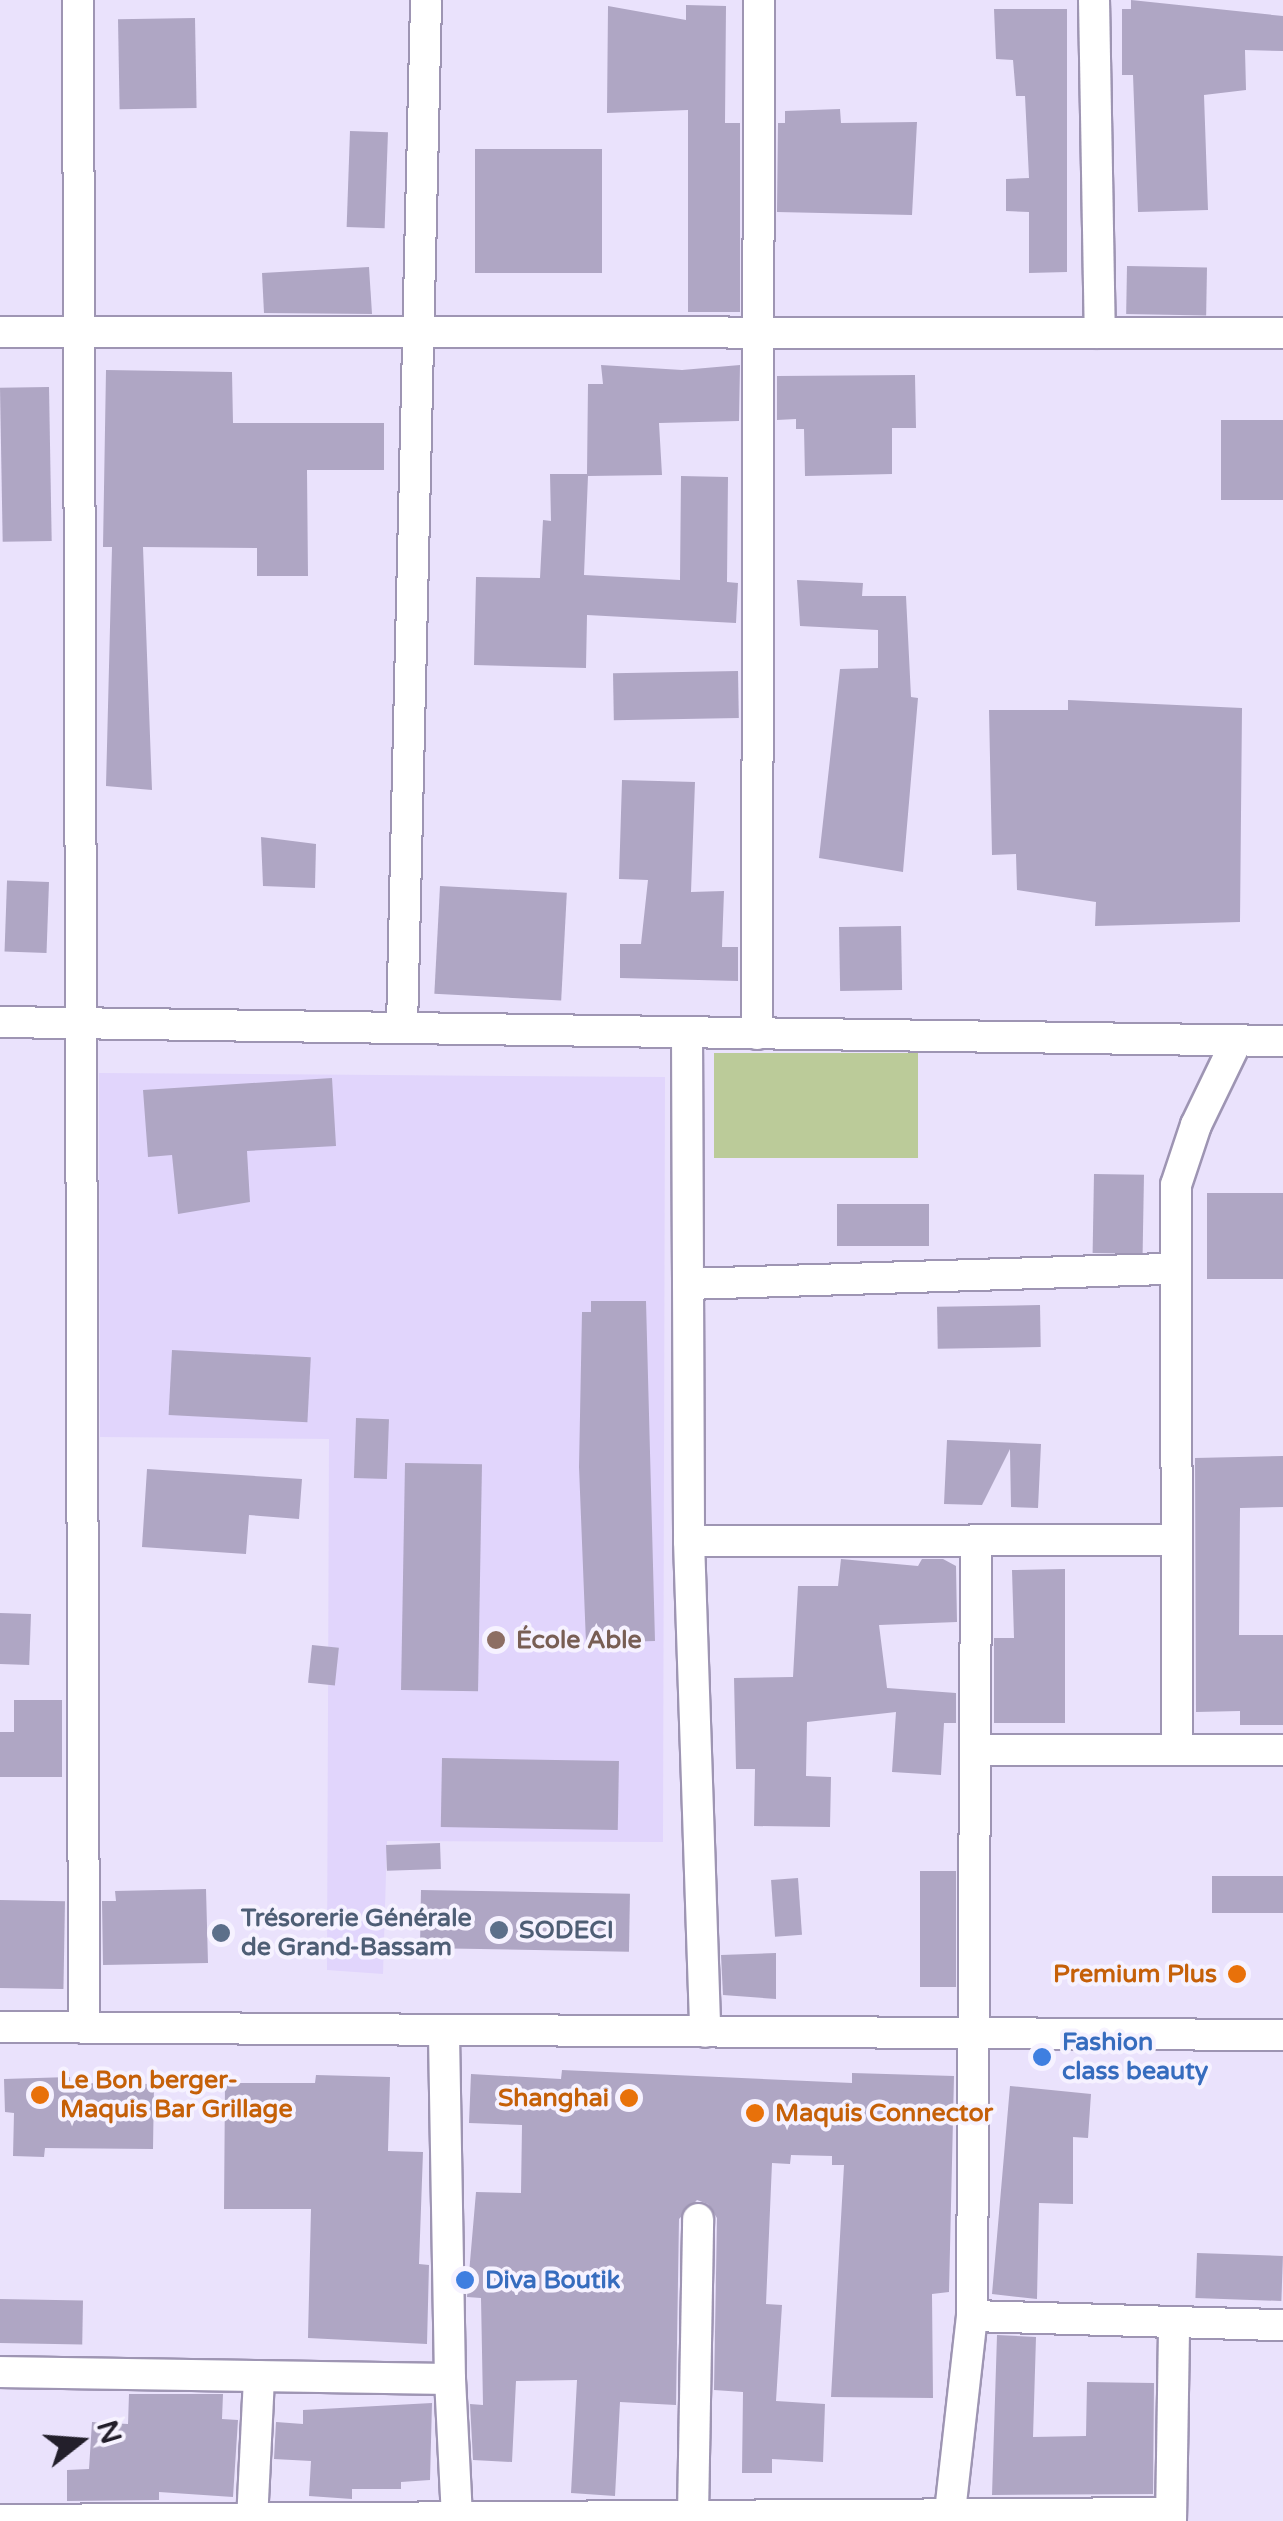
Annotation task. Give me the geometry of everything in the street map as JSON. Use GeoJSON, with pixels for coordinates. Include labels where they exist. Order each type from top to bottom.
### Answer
{"type":"FeatureCollection","features":[{"type":"Feature","properties":{"kind":"street"},"geometry":{"type":"LineString","coordinates":[[78,0],[84,2028]]}},
{"type":"Feature","properties":{"kind":"street"},"geometry":{"type":"LineString","coordinates":[[402,1028],[415,332],[426,0]]}},
{"type":"Feature","properties":{"kind":"street"},"geometry":{"type":"LineString","coordinates":[[757,1034],[760,0]]}},
{"type":"Feature","properties":{"kind":"street"},"geometry":{"type":"LineString","coordinates":[[1094,0],[1100,333]]}},
{"type":"Feature","properties":{"kind":"street"},"geometry":{"type":"LineString","coordinates":[[0,332],[1283,333]]}},
{"type":"Feature","properties":{"kind":"street"},"geometry":{"type":"LineString","coordinates":[[0,1022],[1283,1041]]}},
{"type":"Feature","properties":{"kind":"street"},"geometry":{"type":"LineString","coordinates":[[686,1032],[689,1541],[705,2032]]}},
{"type":"Feature","properties":{"kind":"street"},"geometry":{"type":"LineString","coordinates":[[1177,1747],[1172,1540],[1176,1268],[1182,1158],[1237,1040]]}},
{"type":"Feature","properties":{"kind":"street"},"geometry":{"type":"LineString","coordinates":[[688,1284],[1176,1268]]}},
{"type":"Feature","properties":{"kind":"street"},"geometry":{"type":"LineString","coordinates":[[689,1541],[1172,1540]]}},
{"type":"Feature","properties":{"kind":"street"},"geometry":{"type":"LineString","coordinates":[[950,2512],[972,2316],[978,2034],[976,1541]]}},
{"type":"Feature","properties":{"kind":"street"},"geometry":{"type":"LineString","coordinates":[[976,1750],[1283,1750]]}},
{"type":"Feature","properties":{"kind":"street"},"geometry":{"type":"LineString","coordinates":[[0,2027],[1283,2035]]}},
{"type":"Feature","properties":{"kind":"street"},"geometry":{"type":"LineString","coordinates":[[444,2030],[450,2379],[457,2518]]}},
{"type":"Feature","properties":{"kind":"street"},"geometry":{"type":"LineString","coordinates":[[692,2514],[698,2219]]}},
{"type":"Feature","properties":{"kind":"street"},"geometry":{"type":"LineString","coordinates":[[972,2316],[1283,2324]]}},
{"type":"Feature","properties":{"kind":"street"},"geometry":{"type":"LineString","coordinates":[[0,2520],[950,2512],[1171,2517],[1174,2323]]}},
{"type":"Feature","properties":{"kind":"street"},"geometry":{"type":"LineString","coordinates":[[0,2372],[450,2379]]}},
{"type":"Feature","properties":{"kind":"street"},"geometry":{"type":"LineString","coordinates":[[252,2520],[259,2376]]}},
{"type":"Feature","properties":{"kind":"shaded area","name":"École Able"},"geometry":{"type":"Polygon","coordinates":[[[99,1073],[665,1077],[663,1842],[387,1841],[383,1974],[327,1970],[329,1439],[100,1437],[99,1073]]]}},
{"type":"Feature","properties":{"kind":"green space"},"geometry":{"type":"Polygon","coordinates":[[[714,1053],[918,1053],[918,1158],[714,1158],[714,1053]]]}},
{"type":"Feature","properties":{"kind":"building"},"geometry":{"type":"Polygon","coordinates":[[[1131,0],[1283,16],[1283,51],[1245,50],[1246,90],[1204,95],[1208,210],[1138,212],[1133,75],[1122,75],[1122,9],[1131,9],[1131,0]]]}},
{"type":"Feature","properties":{"kind":"building"},"geometry":{"type":"Polygon","coordinates":[[[686,5],[726,6],[725,123],[740,123],[740,312],[688,312],[688,110],[607,113],[608,6],[686,20],[686,5]]]}},
{"type":"Feature","properties":{"kind":"building"},"geometry":{"type":"Polygon","coordinates":[[[994,9],[1067,9],[1067,272],[1029,273],[1029,212],[1006,211],[1006,179],[1029,178],[1025,96],[1016,96],[1013,60],[996,59],[994,9]]]}},
{"type":"Feature","properties":{"kind":"building"},"geometry":{"type":"Polygon","coordinates":[[[195,18],[197,108],[120,109],[118,19],[195,18]]]}},
{"type":"Feature","properties":{"kind":"building"},"geometry":{"type":"Polygon","coordinates":[[[840,109],[841,123],[917,122],[912,215],[777,212],[778,123],[785,123],[785,111],[840,109]]]}},
{"type":"Feature","properties":{"kind":"building"},"geometry":{"type":"Polygon","coordinates":[[[350,131],[388,132],[385,228],[347,227],[350,131]]]}},
{"type":"Feature","properties":{"kind":"building"},"geometry":{"type":"Polygon","coordinates":[[[475,149],[602,149],[602,273],[475,273],[475,149]]]}},
{"type":"Feature","properties":{"kind":"building"},"geometry":{"type":"Polygon","coordinates":[[[1127,266],[1207,267],[1206,315],[1126,314],[1127,266]]]}},
{"type":"Feature","properties":{"kind":"building"},"geometry":{"type":"Polygon","coordinates":[[[369,267],[372,314],[264,313],[262,273],[369,267]]]}},
{"type":"Feature","properties":{"kind":"building"},"geometry":{"type":"Polygon","coordinates":[[[601,365],[682,370],[740,365],[739,421],[659,423],[662,475],[588,476],[584,575],[680,580],[681,476],[728,477],[727,582],[738,583],[736,623],[587,615],[586,668],[474,665],[476,577],[540,578],[543,520],[551,521],[550,474],[587,474],[588,384],[603,384],[601,365]]]}},
{"type":"Feature","properties":{"kind":"building"},"geometry":{"type":"Polygon","coordinates":[[[106,370],[232,372],[233,423],[384,423],[384,470],[307,470],[308,576],[257,576],[257,548],[143,547],[152,790],[106,786],[112,547],[103,547],[106,370]]]}},
{"type":"Feature","properties":{"kind":"building"},"geometry":{"type":"Polygon","coordinates":[[[915,375],[916,428],[892,428],[892,474],[805,476],[804,429],[796,429],[796,419],[777,420],[777,376],[915,375]]]}},
{"type":"Feature","properties":{"kind":"building"},"geometry":{"type":"Polygon","coordinates":[[[49,387],[52,541],[3,542],[0,388],[49,387]]]}},
{"type":"Feature","properties":{"kind":"building"},"geometry":{"type":"Polygon","coordinates":[[[1221,420],[1283,420],[1283,500],[1221,500],[1221,420]]]}},
{"type":"Feature","properties":{"kind":"building"},"geometry":{"type":"Polygon","coordinates":[[[797,580],[863,583],[862,596],[906,596],[911,697],[918,698],[903,872],[819,858],[840,669],[878,668],[878,630],[800,626],[797,580]]]}},
{"type":"Feature","properties":{"kind":"building"},"geometry":{"type":"Polygon","coordinates":[[[738,671],[739,718],[614,720],[613,673],[738,671]]]}},
{"type":"Feature","properties":{"kind":"building"},"geometry":{"type":"Polygon","coordinates":[[[1068,700],[1242,708],[1240,922],[1095,926],[1096,902],[1017,890],[1016,854],[992,855],[989,710],[1068,710],[1068,700]]]}},
{"type":"Feature","properties":{"kind":"building"},"geometry":{"type":"Polygon","coordinates":[[[622,780],[695,782],[691,892],[724,891],[722,947],[738,947],[738,981],[620,978],[620,944],[641,944],[648,880],[619,879],[622,780]]]}},
{"type":"Feature","properties":{"kind":"building"},"geometry":{"type":"Polygon","coordinates":[[[261,837],[316,844],[315,888],[263,886],[261,837]]]}},
{"type":"Feature","properties":{"kind":"building"},"geometry":{"type":"Polygon","coordinates":[[[7,881],[49,882],[47,953],[5,951],[7,881]]]}},
{"type":"Feature","properties":{"kind":"building"},"geometry":{"type":"Polygon","coordinates":[[[440,886],[567,893],[561,1000],[434,994],[440,886]]]}},
{"type":"Feature","properties":{"kind":"building"},"geometry":{"type":"Polygon","coordinates":[[[901,926],[902,990],[840,991],[839,927],[901,926]]]}},
{"type":"Feature","properties":{"kind":"building"},"geometry":{"type":"Polygon","coordinates":[[[332,1078],[336,1146],[247,1151],[250,1202],[178,1214],[172,1155],[148,1157],[143,1090],[332,1078]]]}},
{"type":"Feature","properties":{"kind":"building"},"geometry":{"type":"Polygon","coordinates":[[[1094,1174],[1144,1175],[1143,1254],[1093,1253],[1094,1174]]]}},
{"type":"Feature","properties":{"kind":"building"},"geometry":{"type":"Polygon","coordinates":[[[1207,1193],[1283,1193],[1283,1279],[1207,1279],[1207,1193]]]}},
{"type":"Feature","properties":{"kind":"building"},"geometry":{"type":"Polygon","coordinates":[[[837,1204],[929,1204],[929,1246],[837,1246],[837,1204]]]}},
{"type":"Feature","properties":{"kind":"building"},"geometry":{"type":"Polygon","coordinates":[[[591,1301],[646,1301],[655,1641],[586,1643],[579,1467],[582,1312],[591,1312],[591,1301]]]}},
{"type":"Feature","properties":{"kind":"building"},"geometry":{"type":"Polygon","coordinates":[[[1040,1305],[1041,1347],[938,1349],[937,1307],[1040,1305]]]}},
{"type":"Feature","properties":{"kind":"building"},"geometry":{"type":"Polygon","coordinates":[[[172,1350],[311,1357],[307,1422],[169,1415],[172,1350]]]}},
{"type":"Feature","properties":{"kind":"building"},"geometry":{"type":"Polygon","coordinates":[[[356,1418],[389,1419],[387,1479],[354,1478],[356,1418]]]}},
{"type":"Feature","properties":{"kind":"building"},"geometry":{"type":"Polygon","coordinates":[[[947,1440],[1041,1444],[1038,1508],[1011,1507],[1010,1449],[982,1505],[944,1504],[947,1440]]]}},
{"type":"Feature","properties":{"kind":"building"},"geometry":{"type":"Polygon","coordinates":[[[1283,1456],[1283,1507],[1240,1508],[1239,1635],[1283,1635],[1283,1725],[1240,1725],[1240,1711],[1196,1712],[1195,1458],[1283,1456]]]}},
{"type":"Feature","properties":{"kind":"building"},"geometry":{"type":"Polygon","coordinates":[[[405,1463],[482,1464],[478,1691],[401,1690],[405,1463]]]}},
{"type":"Feature","properties":{"kind":"building"},"geometry":{"type":"Polygon","coordinates":[[[147,1469],[302,1479],[299,1519],[249,1515],[246,1554],[142,1547],[147,1469]]]}},
{"type":"Feature","properties":{"kind":"building"},"geometry":{"type":"Polygon","coordinates":[[[841,1559],[918,1566],[922,1559],[943,1559],[956,1566],[957,1622],[879,1625],[887,1688],[956,1693],[956,1723],[944,1723],[941,1775],[892,1772],[896,1712],[807,1722],[806,1776],[831,1777],[830,1827],[754,1826],[755,1769],[736,1769],[734,1678],[793,1677],[798,1586],[838,1586],[841,1559]]]}},
{"type":"Feature","properties":{"kind":"building"},"geometry":{"type":"Polygon","coordinates":[[[1065,1569],[1065,1723],[994,1723],[994,1638],[1014,1638],[1012,1570],[1065,1569]]]}},
{"type":"Feature","properties":{"kind":"building"},"geometry":{"type":"Polygon","coordinates":[[[0,1613],[31,1614],[29,1665],[0,1664],[0,1613]]]}},
{"type":"Feature","properties":{"kind":"building"},"geometry":{"type":"Polygon","coordinates":[[[312,1645],[339,1648],[335,1686],[308,1683],[312,1645]]]}},
{"type":"Feature","properties":{"kind":"building"},"geometry":{"type":"Polygon","coordinates":[[[14,1700],[62,1700],[62,1777],[0,1777],[0,1732],[14,1732],[14,1700]]]}},
{"type":"Feature","properties":{"kind":"building"},"geometry":{"type":"Polygon","coordinates":[[[442,1758],[619,1761],[618,1830],[441,1827],[442,1758]]]}},
{"type":"Feature","properties":{"kind":"building"},"geometry":{"type":"Polygon","coordinates":[[[440,1843],[441,1869],[387,1871],[386,1845],[440,1843]]]}},
{"type":"Feature","properties":{"kind":"building"},"geometry":{"type":"Polygon","coordinates":[[[920,1871],[956,1871],[956,1987],[920,1987],[920,1871]]]}},
{"type":"Feature","properties":{"kind":"building"},"geometry":{"type":"Polygon","coordinates":[[[1212,1876],[1283,1876],[1283,1913],[1212,1913],[1212,1876]]]}},
{"type":"Feature","properties":{"kind":"building"},"geometry":{"type":"Polygon","coordinates":[[[798,1878],[802,1935],[775,1937],[771,1880],[798,1878]]]}},
{"type":"Feature","properties":{"kind":"building"},"geometry":{"type":"Polygon","coordinates":[[[206,1889],[208,1963],[103,1965],[102,1901],[116,1901],[115,1891],[206,1889]]]}},
{"type":"Feature","properties":{"kind":"building"},"geometry":{"type":"Polygon","coordinates":[[[421,1890],[630,1894],[629,1952],[420,1948],[421,1890]]]}},
{"type":"Feature","properties":{"kind":"building"},"geometry":{"type":"Polygon","coordinates":[[[0,1900],[65,1901],[63,1989],[0,1988],[0,1900]]]}},
{"type":"Feature","properties":{"kind":"building"},"geometry":{"type":"Polygon","coordinates":[[[776,1953],[776,1999],[723,1995],[721,1955],[776,1953]]]}},
{"type":"Feature","properties":{"kind":"building"},"geometry":{"type":"Polygon","coordinates":[[[562,2070],[852,2083],[852,2073],[954,2076],[949,2292],[932,2294],[933,2398],[831,2397],[844,2165],[832,2165],[832,2156],[791,2155],[790,2164],[772,2163],[766,2304],[782,2305],[776,2401],[825,2404],[823,2462],[772,2459],[772,2473],[742,2473],[743,2392],[714,2390],[717,2218],[708,2204],[697,2200],[679,2219],[676,2405],[620,2402],[615,2496],[571,2493],[577,2380],[516,2381],[512,2462],[473,2460],[470,2404],[483,2405],[481,2298],[467,2297],[476,2192],[521,2193],[522,2125],[469,2123],[471,2074],[561,2079],[562,2070]]]}},
{"type":"Feature","properties":{"kind":"building"},"geometry":{"type":"Polygon","coordinates":[[[316,2075],[390,2077],[388,2151],[423,2152],[419,2264],[429,2265],[427,2344],[308,2338],[311,2209],[224,2209],[225,2083],[315,2083],[316,2075]]]}},
{"type":"Feature","properties":{"kind":"building"},"geometry":{"type":"Polygon","coordinates":[[[70,2077],[70,2083],[154,2084],[153,2149],[45,2148],[44,2157],[13,2156],[14,2113],[5,2112],[4,2079],[70,2077]]]}},
{"type":"Feature","properties":{"kind":"building"},"geometry":{"type":"Polygon","coordinates":[[[1010,2086],[1091,2094],[1088,2138],[1073,2137],[1073,2204],[1039,2203],[1037,2299],[992,2294],[1010,2086]]]}},
{"type":"Feature","properties":{"kind":"building"},"geometry":{"type":"Polygon","coordinates":[[[1197,2253],[1283,2256],[1281,2301],[1195,2298],[1197,2253]]]}},
{"type":"Feature","properties":{"kind":"building"},"geometry":{"type":"Polygon","coordinates":[[[0,2299],[83,2300],[82,2344],[0,2343],[0,2299]]]}},
{"type":"Feature","properties":{"kind":"building"},"geometry":{"type":"Polygon","coordinates":[[[997,2335],[1036,2337],[1033,2437],[1086,2436],[1087,2382],[1154,2383],[1153,2494],[992,2495],[997,2335]]]}},
{"type":"Feature","properties":{"kind":"building"},"geometry":{"type":"Polygon","coordinates":[[[129,2394],[223,2394],[222,2419],[238,2420],[233,2497],[159,2492],[159,2500],[67,2501],[67,2470],[89,2469],[92,2422],[128,2424],[129,2394]]]}},
{"type":"Feature","properties":{"kind":"building"},"geometry":{"type":"Polygon","coordinates":[[[432,2403],[430,2480],[401,2482],[401,2489],[352,2489],[352,2499],[309,2496],[311,2461],[274,2459],[276,2422],[303,2424],[303,2410],[432,2403]]]}},
{"type":"Feature","properties":{"kind":"place","name":"École Able"},"geometry":{"type":"Point","coordinates":[496,1640]}},
{"type":"Feature","properties":{"kind":"place","name":"SODECI"},"geometry":{"type":"Point","coordinates":[499,1930]}},
{"type":"Feature","properties":{"kind":"place","name":"Trésorerie Générale de Grand-Bassam"},"geometry":{"type":"Point","coordinates":[221,1933]}},
{"type":"Feature","properties":{"kind":"place","name":"Premium Plus"},"geometry":{"type":"Point","coordinates":[1237,1974]}},
{"type":"Feature","properties":{"kind":"place","name":"Fashion class beauty"},"geometry":{"type":"Point","coordinates":[1042,2057]}},
{"type":"Feature","properties":{"kind":"place","name":"Le Bon berger- Maquis Bar Grillage"},"geometry":{"type":"Point","coordinates":[40,2095]}},
{"type":"Feature","properties":{"kind":"place","name":"Shanghai"},"geometry":{"type":"Point","coordinates":[629,2098]}},
{"type":"Feature","properties":{"kind":"place","name":"Maquis Connector"},"geometry":{"type":"Point","coordinates":[755,2113]}},
{"type":"Feature","properties":{"kind":"place","name":"Diva Boutik"},"geometry":{"type":"Point","coordinates":[465,2280]}}]}
